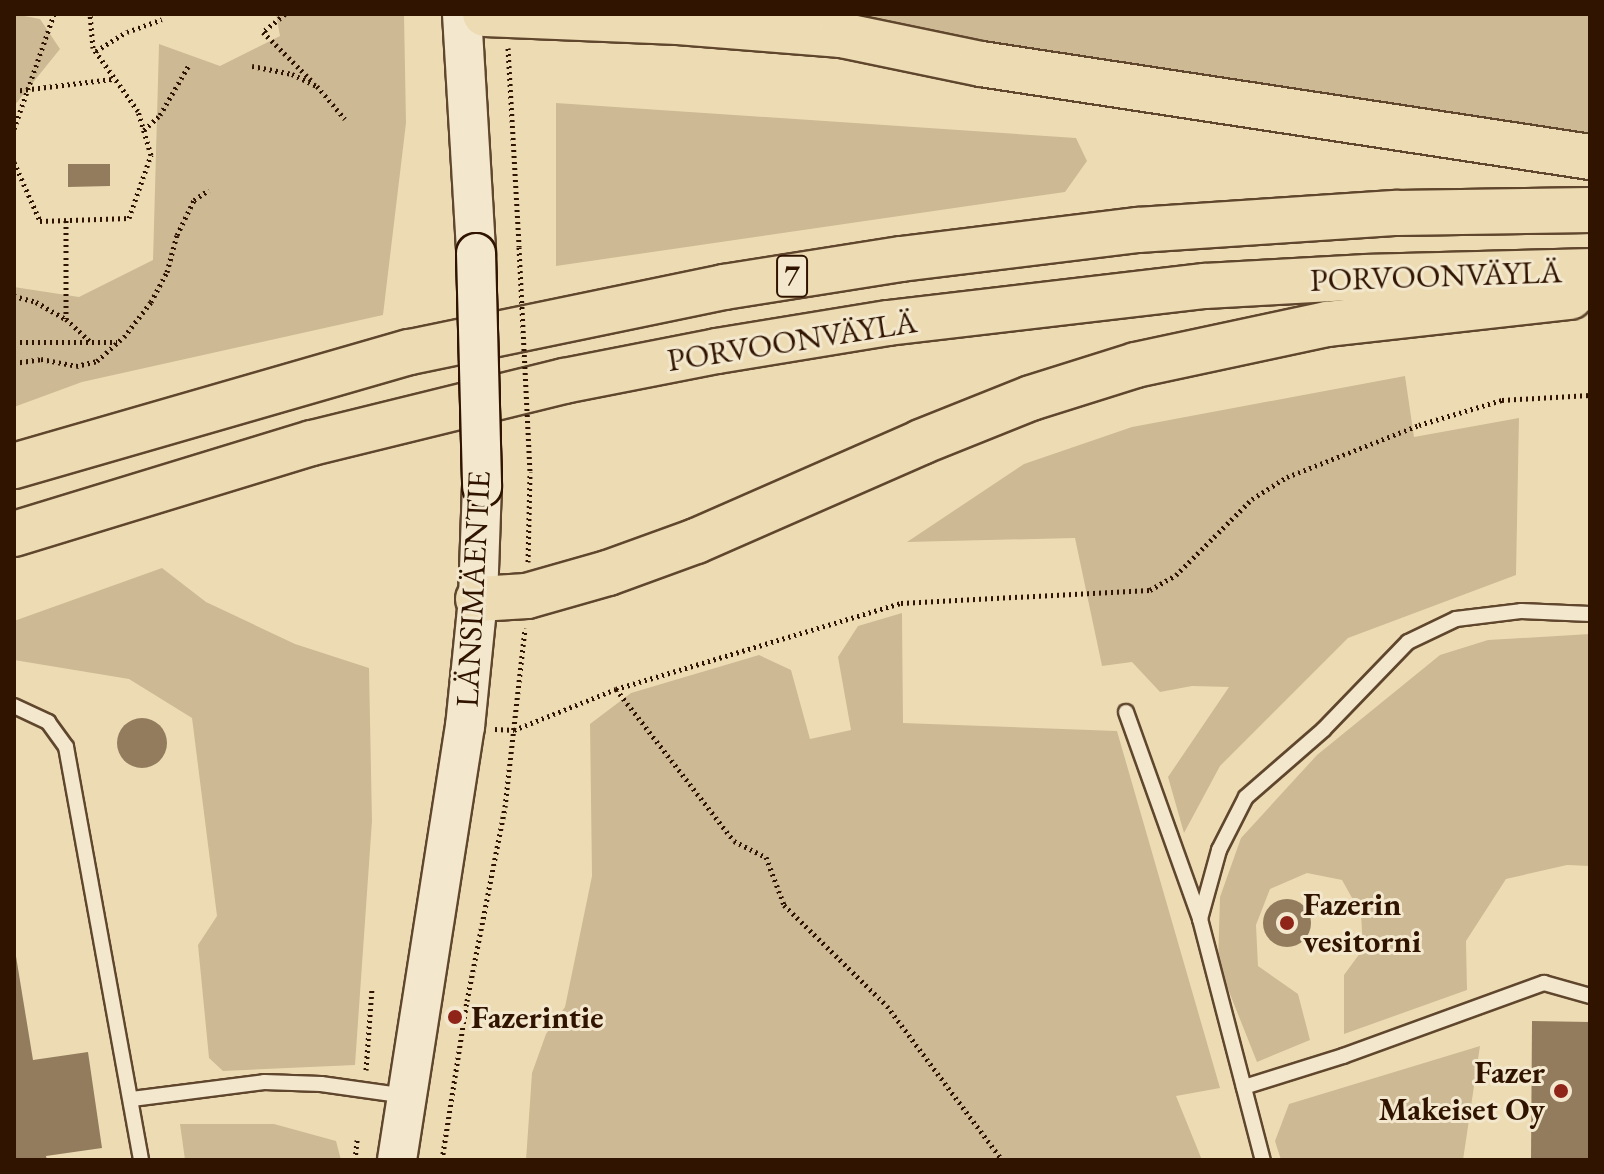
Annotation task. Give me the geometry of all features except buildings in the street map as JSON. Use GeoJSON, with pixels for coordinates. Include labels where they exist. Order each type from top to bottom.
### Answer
{"type":"FeatureCollection","features":[{"type":"Feature","properties":{"kind":"highway"},"geometry":{"type":"LineString","coordinates":[[485,14],[678,22],[841,35],[981,64],[1590,157]]}},
{"type":"Feature","properties":{"kind":"highway","name":"PORVOONVÄYLÄ"},"geometry":{"type":"LineString","coordinates":[[14,466],[410,352],[724,287],[901,259],[1138,230],[1397,213],[1590,210]]}},
{"type":"Feature","properties":{"kind":"highway","name":"PORVOONVÄYLÄ"},"geometry":{"type":"LineString","coordinates":[[14,534],[327,439],[564,381],[717,351],[888,323],[1189,288],[1367,277],[1590,271]]}},
{"type":"Feature","properties":{"kind":"highway"},"geometry":{"type":"LineString","coordinates":[[478,599],[527,596],[560,589],[696,541],[1031,398],[1136,365],[1328,324],[1590,295]]}},
{"type":"Feature","properties":{"kind":"main road","name":"LÄNSIMÄENTIE"},"geometry":{"type":"LineString","coordinates":[[397,1160],[465,727],[478,599],[482,487],[476,253],[462,14]]}},
{"type":"Feature","properties":{"kind":"lane"},"geometry":{"type":"LineString","coordinates":[[1200,919],[1219,850],[1246,797],[1323,730],[1408,642],[1456,619],[1521,611],[1590,614]]}},
{"type":"Feature","properties":{"kind":"lane"},"geometry":{"type":"LineString","coordinates":[[14,706],[48,722],[66,747],[141,1160]]}},
{"type":"Feature","properties":{"kind":"lane"},"geometry":{"type":"LineString","coordinates":[[1126,712],[1200,919],[1263,1160]]}},
{"type":"Feature","properties":{"kind":"lane"},"geometry":{"type":"LineString","coordinates":[[1244,1087],[1343,1056],[1544,983],[1590,996]]}},
{"type":"Feature","properties":{"kind":"lane"},"geometry":{"type":"LineString","coordinates":[[132,1099],[264,1082],[321,1084],[407,1096]]}},
{"type":"Feature","properties":{"kind":"path"},"geometry":{"type":"LineString","coordinates":[[14,129],[24,92],[54,14]]}},
{"type":"Feature","properties":{"kind":"path"},"geometry":{"type":"LineString","coordinates":[[14,162],[40,221],[129,218],[151,155],[138,111],[112,79],[96,51],[90,14]]}},
{"type":"Feature","properties":{"kind":"path"},"geometry":{"type":"LineString","coordinates":[[285,14],[263,32],[345,119]]}},
{"type":"Feature","properties":{"kind":"path"},"geometry":{"type":"LineString","coordinates":[[442,1160],[467,1001],[505,807],[527,596],[530,472],[508,15]]}},
{"type":"Feature","properties":{"kind":"path"},"geometry":{"type":"LineString","coordinates":[[96,51],[127,32],[162,19]]}},
{"type":"Feature","properties":{"kind":"path"},"geometry":{"type":"LineString","coordinates":[[144,130],[160,115],[189,65]]}},
{"type":"Feature","properties":{"kind":"path"},"geometry":{"type":"LineString","coordinates":[[252,66],[292,74],[317,86]]}},
{"type":"Feature","properties":{"kind":"path"},"geometry":{"type":"LineString","coordinates":[[14,91],[112,79]]}},
{"type":"Feature","properties":{"kind":"path"},"geometry":{"type":"LineString","coordinates":[[14,363],[41,359],[76,366],[97,361],[118,342],[151,302],[194,200],[209,190]]}},
{"type":"Feature","properties":{"kind":"path"},"geometry":{"type":"LineString","coordinates":[[66,220],[66,319]]}},
{"type":"Feature","properties":{"kind":"path"},"geometry":{"type":"LineString","coordinates":[[14,296],[36,302],[66,319],[90,341]]}},
{"type":"Feature","properties":{"kind":"path"},"geometry":{"type":"LineString","coordinates":[[14,342],[118,342]]}},
{"type":"Feature","properties":{"kind":"path"},"geometry":{"type":"LineString","coordinates":[[465,727],[514,730],[616,689],[901,603],[1150,590],[1176,575],[1252,499],[1287,477],[1419,425],[1502,400],[1590,395]]}},
{"type":"Feature","properties":{"kind":"path"},"geometry":{"type":"LineString","coordinates":[[616,689],[734,841],[766,857],[784,905],[887,1006],[1002,1160]]}},
{"type":"Feature","properties":{"kind":"path"},"geometry":{"type":"LineString","coordinates":[[355,1160],[357,1140]]}},
{"type":"Feature","properties":{"kind":"shaded area"},"geometry":{"type":"Polygon","coordinates":[[[14,14],[40,19],[60,49],[14,106],[14,14]]]}},
{"type":"Feature","properties":{"kind":"shaded area"},"geometry":{"type":"Polygon","coordinates":[[[276,14],[404,14],[406,123],[383,315],[82,382],[14,407],[14,287],[79,297],[153,260],[159,44],[220,66],[280,36],[276,14]]]}},
{"type":"Feature","properties":{"kind":"shaded area"},"geometry":{"type":"Polygon","coordinates":[[[827,14],[1590,14],[1590,140],[1345,107],[827,14]]]}},
{"type":"Feature","properties":{"kind":"shaded area"},"geometry":{"type":"Polygon","coordinates":[[[556,103],[1076,138],[1087,161],[1065,192],[556,266],[556,103]]]}},
{"type":"Feature","properties":{"kind":"shaded area"},"geometry":{"type":"Polygon","coordinates":[[[1405,376],[1414,437],[1519,418],[1516,575],[1348,638],[1220,766],[1184,833],[1168,777],[1229,687],[1192,686],[1160,692],[1132,662],[1102,666],[1075,538],[907,542],[1024,464],[1132,427],[1405,376]]]}},
{"type":"Feature","properties":{"kind":"shaded area"},"geometry":{"type":"Polygon","coordinates":[[[162,568],[206,602],[295,644],[369,668],[372,821],[355,1065],[223,1071],[209,1058],[198,945],[217,916],[192,718],[129,679],[14,660],[14,621],[162,568]]]}},
{"type":"Feature","properties":{"kind":"shaded area"},"geometry":{"type":"Polygon","coordinates":[[[902,613],[903,723],[1117,731],[1220,1088],[1176,1096],[1202,1160],[526,1160],[532,1073],[546,1034],[565,1007],[592,876],[590,724],[631,693],[759,655],[791,670],[810,739],[851,730],[838,657],[858,626],[902,613]]]}},
{"type":"Feature","properties":{"kind":"shaded area"},"geometry":{"type":"Polygon","coordinates":[[[1590,634],[1590,866],[1567,865],[1506,879],[1466,941],[1467,990],[1344,1034],[1344,975],[1363,949],[1361,914],[1342,880],[1307,873],[1270,889],[1256,925],[1258,966],[1298,994],[1310,1040],[1257,1062],[1218,964],[1220,897],[1241,838],[1317,755],[1440,655],[1488,640],[1590,634]]]}},
{"type":"Feature","properties":{"kind":"shaded area"},"geometry":{"type":"Polygon","coordinates":[[[1480,1046],[1463,1160],[1281,1160],[1275,1141],[1289,1104],[1480,1046]]]}},
{"type":"Feature","properties":{"kind":"shaded area"},"geometry":{"type":"Polygon","coordinates":[[[180,1124],[274,1124],[336,1141],[341,1160],[185,1160],[180,1124]]]}},
{"type":"Feature","properties":{"kind":"place","name":"Fazerin vesitorni"},"geometry":{"type":"Point","coordinates":[1287,923]}},
{"type":"Feature","properties":{"kind":"place","name":"Fazerintie"},"geometry":{"type":"Point","coordinates":[455,1017]}},
{"type":"Feature","properties":{"kind":"place","name":"Fazer Makeiset Oy"},"geometry":{"type":"Point","coordinates":[1561,1091]}}]}
